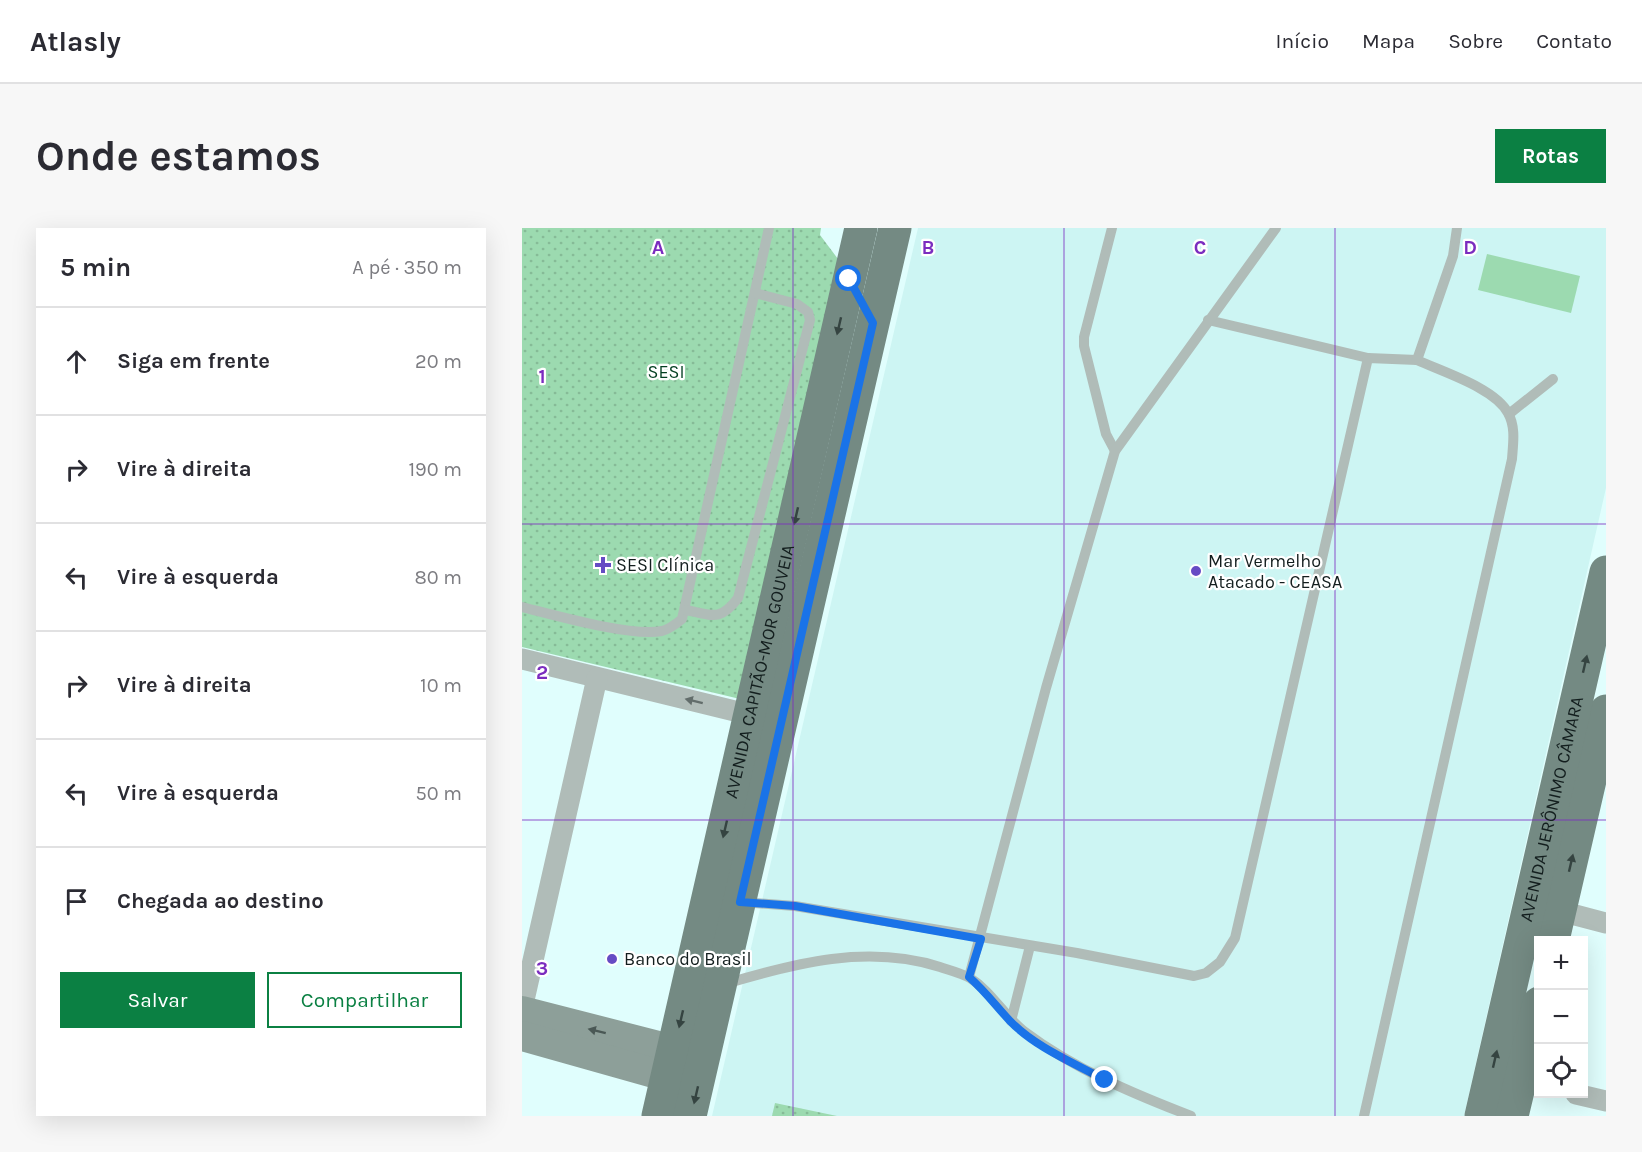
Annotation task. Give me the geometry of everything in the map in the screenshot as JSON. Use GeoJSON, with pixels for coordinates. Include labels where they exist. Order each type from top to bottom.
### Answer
{"type":"FeatureCollection","features":[{"type":"Feature","properties":{"kind":"main road","name":"AVENIDA CAPITÃO-MOR GOUVEIA"},"geometry":{"type":"LineString","coordinates":[[658,1116],[861,228]]}},
{"type":"Feature","properties":{"kind":"main road","name":"AVENIDA CAPITÃO-MOR GOUVEIA"},"geometry":{"type":"LineString","coordinates":[[690,1116],[895,228]]}},
{"type":"Feature","properties":{"kind":"main road"},"geometry":{"type":"LineString","coordinates":[[849,279],[873,323]]}},
{"type":"Feature","properties":{"kind":"main road","name":"AVENIDA JERÔNIMO CÂMARA"},"geometry":{"type":"LineString","coordinates":[[1481,1116],[1606,572]]}},
{"type":"Feature","properties":{"kind":"main road","name":"AVENIDA JERÔNIMO CÂMARA"},"geometry":{"type":"LineString","coordinates":[[1556,926],[1606,711]]}},
{"type":"Feature","properties":{"kind":"main road"},"geometry":{"type":"LineString","coordinates":[[1512,1116],[1530,1083],[1534,1044]]}},
{"type":"Feature","properties":{"kind":"street"},"geometry":{"type":"LineString","coordinates":[[522,659],[750,715]]}},
{"type":"Feature","properties":{"kind":"street"},"geometry":{"type":"LineString","coordinates":[[597,678],[522,1010],[671,1064]]}},
{"type":"Feature","properties":{"kind":"street"},"geometry":{"type":"LineString","coordinates":[[1556,926],[1606,923]]}},
{"type":"Feature","properties":{"kind":"street"},"geometry":{"type":"LineString","coordinates":[[522,1036],[671,1064]]}},
{"type":"Feature","properties":{"kind":"street"},"geometry":{"type":"LineString","coordinates":[[1588,1097],[1606,1101]]}},
{"type":"Feature","properties":{"kind":"lane"},"geometry":{"type":"LineString","coordinates":[[522,607],[587,622],[650,632],[672,627],[682,619],[686,610],[769,228]]}},
{"type":"Feature","properties":{"kind":"lane"},"geometry":{"type":"LineString","coordinates":[[1112,228],[1084,337],[1085,352],[1100,413],[1106,434],[1115,451]]}},
{"type":"Feature","properties":{"kind":"lane"},"geometry":{"type":"LineString","coordinates":[[969,977],[981,939],[1046,688],[1115,451],[1276,228]]}},
{"type":"Feature","properties":{"kind":"lane"},"geometry":{"type":"LineString","coordinates":[[1417,360],[1453,256],[1457,228]]}},
{"type":"Feature","properties":{"kind":"lane"},"geometry":{"type":"LineString","coordinates":[[686,610],[718,616],[728,611],[738,598],[810,320],[808,312],[797,304],[755,293]]}},
{"type":"Feature","properties":{"kind":"lane"},"geometry":{"type":"LineString","coordinates":[[1208,320],[1368,358],[1417,360],[1499,400],[1509,414],[1514,435],[1512,459],[1364,1116]]}},
{"type":"Feature","properties":{"kind":"lane"},"geometry":{"type":"LineString","coordinates":[[740,902],[795,906],[1194,976],[1206,973],[1229,951],[1235,938],[1368,358]]}},
{"type":"Feature","properties":{"kind":"lane"},"geometry":{"type":"LineString","coordinates":[[1509,414],[1553,379]]}},
{"type":"Feature","properties":{"kind":"lane"},"geometry":{"type":"LineString","coordinates":[[1011,1021],[1030,946]]}},
{"type":"Feature","properties":{"kind":"lane"},"geometry":{"type":"LineString","coordinates":[[721,986],[787,967],[852,956],[890,956],[925,963],[969,977],[988,993],[1011,1021],[1044,1047],[1105,1080],[1191,1116]]}},
{"type":"Feature","properties":{"kind":"shaded area"},"geometry":{"type":"Polygon","coordinates":[[[918,228],[1606,228],[1606,488],[1464,1116],[712,1116],[918,228]]]}},
{"type":"Feature","properties":{"kind":"green space","name":"SESI"},"geometry":{"type":"Polygon","coordinates":[[[522,228],[821,228],[820,235],[838,259],[740,699],[522,647],[522,228]]]}},
{"type":"Feature","properties":{"kind":"green space"},"geometry":{"type":"Polygon","coordinates":[[[1487,254],[1580,276],[1571,313],[1478,290],[1487,254]]]}},
{"type":"Feature","properties":{"kind":"green space"},"geometry":{"type":"Polygon","coordinates":[[[775,1103],[837,1116],[772,1116],[775,1103]]]}},
{"type":"Feature","properties":{"kind":"place","name":"SESI Clínica"},"geometry":{"type":"Point","coordinates":[603,565]}},
{"type":"Feature","properties":{"kind":"place","name":"Mar Vermelho Atacado - CEASA"},"geometry":{"type":"Point","coordinates":[1196,571]}},
{"type":"Feature","properties":{"kind":"place","name":"Banco do Brasil"},"geometry":{"type":"Point","coordinates":[612,959]}},
{"type":"Feature","properties":{"kind":"route"},"geometry":{"type":"LineString","coordinates":[[849,279],[873,323],[740,902],[795,906],[981,939],[969,977],[988,993],[1011,1021],[1044,1047],[1105,1080]]}}]}
